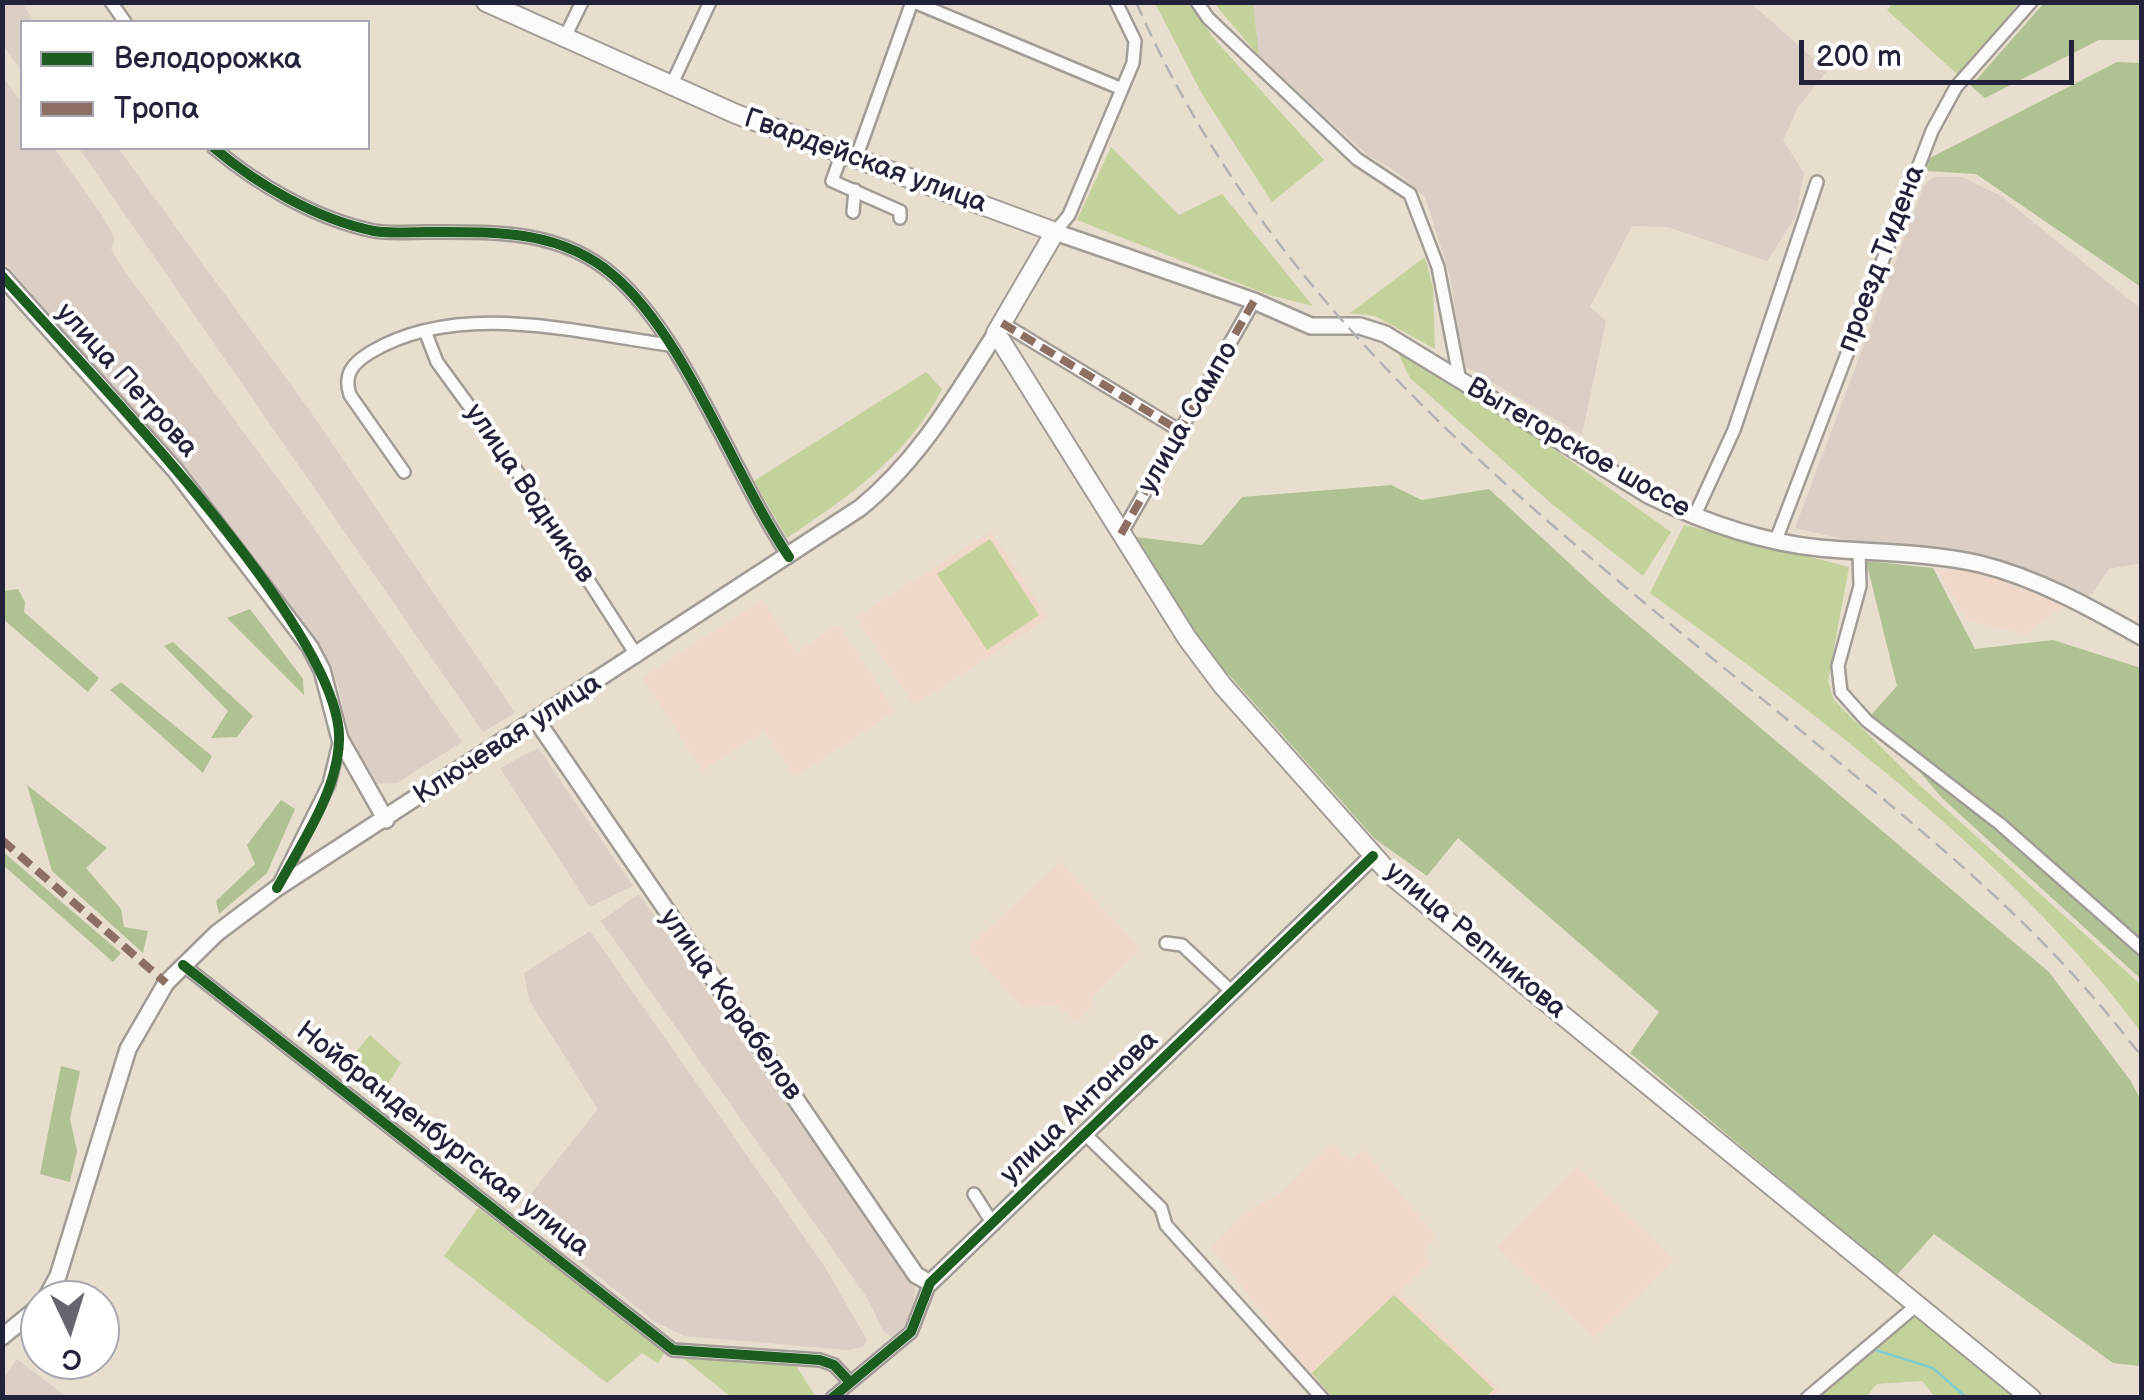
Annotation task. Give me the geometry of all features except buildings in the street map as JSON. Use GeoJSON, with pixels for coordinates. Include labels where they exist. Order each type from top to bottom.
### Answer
{"type":"FeatureCollection","features":[{"type":"Feature","properties":{"kind":"main road","name":"Гвардейская улица"},"geometry":{"type":"LineString","coordinates":[[486,2],[670,86],[848,158],[1254,301]]}},
{"type":"Feature","properties":{"kind":"main road","name":"Ключевая улица"},"geometry":{"type":"LineString","coordinates":[[56,1280],[117,1072],[153,1002],[183,965],[277,888],[789,557],[896,479],[921,448],[999,328],[1055,232]]}},
{"type":"Feature","properties":{"kind":"main road","name":"улица Петрова"},"geometry":{"type":"LineString","coordinates":[[2,276],[175,470],[310,648],[332,700],[340,739],[386,820]]}},
{"type":"Feature","properties":{"kind":"main road","name":"Вытегорское шоссе"},"geometry":{"type":"LineString","coordinates":[[1254,301],[1311,326],[1360,326],[1385,334],[1460,382],[1694,517],[1776,540],[1980,564],[2069,596],[2142,637]]}},
{"type":"Feature","properties":{"kind":"main road","name":"улица Репникова"},"geometry":{"type":"LineString","coordinates":[[999,328],[1122,534],[1223,686],[1373,856],[2031,1398]]}},
{"type":"Feature","properties":{"kind":"main road","name":"улица Корабелов"},"geometry":{"type":"LineString","coordinates":[[537,721],[916,1275],[930,1283]]}},
{"type":"Feature","properties":{"kind":"main road","name":"улица Антонова"},"geometry":{"type":"LineString","coordinates":[[930,1283],[1373,856]]}},
{"type":"Feature","properties":{"kind":"street"},"geometry":{"type":"LineString","coordinates":[[564,40],[582,2]]}},
{"type":"Feature","properties":{"kind":"street"},"geometry":{"type":"LineString","coordinates":[[670,86],[710,2]]}},
{"type":"Feature","properties":{"kind":"street"},"geometry":{"type":"LineString","coordinates":[[900,218],[900,211],[832,182],[848,158],[913,2],[1122,89]]}},
{"type":"Feature","properties":{"kind":"street"},"geometry":{"type":"LineString","coordinates":[[1055,232],[1069,215],[1133,62],[1135,41],[1116,2]]}},
{"type":"Feature","properties":{"kind":"street"},"geometry":{"type":"LineString","coordinates":[[1197,2],[1208,18],[1357,158],[1410,194],[1438,267],[1460,382]]}},
{"type":"Feature","properties":{"kind":"street","name":"проезд Тидена"},"geometry":{"type":"LineString","coordinates":[[1776,540],[1932,130],[1956,87],[2030,2]]}},
{"type":"Feature","properties":{"kind":"street"},"geometry":{"type":"LineString","coordinates":[[217,150],[299,204],[376,232],[512,232],[559,241],[613,274],[650,314],[789,557]]}},
{"type":"Feature","properties":{"kind":"street"},"geometry":{"type":"LineString","coordinates":[[1694,517],[1734,430],[1818,182]]}},
{"type":"Feature","properties":{"kind":"street"},"geometry":{"type":"LineString","coordinates":[[853,212],[855,190]]}},
{"type":"Feature","properties":{"kind":"street","name":"улица Сампо"},"geometry":{"type":"LineString","coordinates":[[1122,534],[1254,301]]}},
{"type":"Feature","properties":{"kind":"street"},"geometry":{"type":"LineString","coordinates":[[404,472],[345,381],[349,370],[364,356],[390,340],[424,331],[500,324],[669,345]]}},
{"type":"Feature","properties":{"kind":"street"},"geometry":{"type":"LineString","coordinates":[[999,328],[1182,432]]}},
{"type":"Feature","properties":{"kind":"street","name":"улица Водников"},"geometry":{"type":"LineString","coordinates":[[424,331],[437,362],[528,488],[637,656]]}},
{"type":"Feature","properties":{"kind":"street"},"geometry":{"type":"LineString","coordinates":[[1858,551],[1860,586],[1838,666],[1840,692],[1867,721],[2000,824],[2142,949]]}},
{"type":"Feature","properties":{"kind":"street"},"geometry":{"type":"LineString","coordinates":[[277,888],[320,805],[340,739]]}},
{"type":"Feature","properties":{"kind":"street"},"geometry":{"type":"LineString","coordinates":[[1166,944],[1182,945],[1232,992]]}},
{"type":"Feature","properties":{"kind":"street","name":"Нойбранденбургская улица"},"geometry":{"type":"LineString","coordinates":[[183,965],[673,1350],[820,1360],[834,1365],[848,1380]]}},
{"type":"Feature","properties":{"kind":"street"},"geometry":{"type":"LineString","coordinates":[[1085,1134],[1161,1208],[1166,1225],[1322,1398]]}},
{"type":"Feature","properties":{"kind":"street"},"geometry":{"type":"LineString","coordinates":[[974,1194],[993,1224]]}},
{"type":"Feature","properties":{"kind":"street","name":"улица Антонова"},"geometry":{"type":"LineString","coordinates":[[832,1398],[848,1380],[910,1332],[930,1283]]}},
{"type":"Feature","properties":{"kind":"street"},"geometry":{"type":"LineString","coordinates":[[1807,1398],[1917,1305]]}},
{"type":"Feature","properties":{"kind":"shaded area"},"geometry":{"type":"Polygon","coordinates":[[[2,3],[23,3],[33,20],[20,20],[20,69],[3,45],[2,3]]]}},
{"type":"Feature","properties":{"kind":"shaded area"},"geometry":{"type":"Polygon","coordinates":[[[1253,3],[1751,3],[1827,71],[1798,107],[1783,140],[1804,173],[1796,216],[1767,261],[1668,227],[1632,226],[1590,307],[1606,321],[1582,435],[1464,366],[1450,276],[1425,197],[1397,172],[1367,155],[1259,56],[1253,3]]]}},
{"type":"Feature","properties":{"kind":"shaded area"},"geometry":{"type":"Polygon","coordinates":[[[2,76],[20,100],[20,150],[55,150],[103,217],[115,239],[111,249],[125,272],[299,507],[462,742],[397,783],[378,784],[351,741],[337,682],[314,640],[157,436],[3,261],[2,76]]]}},
{"type":"Feature","properties":{"kind":"shaded area"},"geometry":{"type":"Polygon","coordinates":[[[80,150],[119,150],[310,411],[515,713],[483,732],[80,150]]]}},
{"type":"Feature","properties":{"kind":"shaded area"},"geometry":{"type":"Polygon","coordinates":[[[1934,177],[1962,177],[2001,196],[2141,309],[2141,563],[2109,569],[2093,593],[2070,607],[1996,574],[1795,528],[1924,185],[1934,177]]]}},
{"type":"Feature","properties":{"kind":"shaded area"},"geometry":{"type":"Polygon","coordinates":[[[991,531],[1049,618],[914,705],[856,617],[991,531]]]}},
{"type":"Feature","properties":{"kind":"shaded area"},"geometry":{"type":"Polygon","coordinates":[[[1937,569],[1974,570],[2065,605],[2026,634],[1967,621],[1937,569]]]}},
{"type":"Feature","properties":{"kind":"shaded area"},"geometry":{"type":"Polygon","coordinates":[[[762,599],[797,652],[838,624],[895,711],[795,777],[764,731],[703,771],[642,678],[762,599]]]}},
{"type":"Feature","properties":{"kind":"shaded area"},"geometry":{"type":"Polygon","coordinates":[[[538,748],[633,886],[590,907],[500,768],[538,748]]]}},
{"type":"Feature","properties":{"kind":"shaded area"},"geometry":{"type":"Polygon","coordinates":[[[1060,862],[1141,949],[1094,995],[1092,1006],[1076,1022],[1058,1006],[1021,1007],[968,947],[1060,862]]]}},
{"type":"Feature","properties":{"kind":"shaded area"},"geometry":{"type":"Polygon","coordinates":[[[639,894],[915,1288],[911,1321],[895,1339],[883,1331],[868,1299],[601,921],[639,894]]]}},
{"type":"Feature","properties":{"kind":"shaded area"},"geometry":{"type":"Polygon","coordinates":[[[590,931],[825,1267],[867,1340],[863,1347],[848,1350],[684,1336],[654,1321],[517,1211],[598,1109],[529,1000],[524,973],[590,931]]]}},
{"type":"Feature","properties":{"kind":"shaded area"},"geometry":{"type":"Polygon","coordinates":[[[1333,1143],[1349,1162],[1364,1150],[1437,1237],[1423,1252],[1430,1262],[1399,1293],[1500,1390],[1492,1398],[1328,1397],[1211,1247],[1249,1210],[1278,1195],[1333,1143]]]}},
{"type":"Feature","properties":{"kind":"shaded area"},"geometry":{"type":"Polygon","coordinates":[[[1577,1166],[1674,1260],[1594,1338],[1497,1247],[1577,1166]]]}},
{"type":"Feature","properties":{"kind":"shaded area"},"geometry":{"type":"Polygon","coordinates":[[[17,1359],[20,1380],[45,1380],[67,1397],[10,1397],[3,1392],[3,1380],[17,1359]]]}},
{"type":"Feature","properties":{"kind":"green space"},"geometry":{"type":"Polygon","coordinates":[[[1893,2],[2019,3],[1958,75],[1887,10],[1893,2]]]}},
{"type":"Feature","properties":{"kind":"green space"},"geometry":{"type":"Polygon","coordinates":[[[1155,3],[1188,3],[1216,41],[1324,160],[1272,202],[1202,94],[1155,3]]]}},
{"type":"Feature","properties":{"kind":"green space"},"geometry":{"type":"Polygon","coordinates":[[[1215,3],[1253,3],[1259,56],[1219,9],[1215,3]]]}},
{"type":"Feature","properties":{"kind":"green space"},"geometry":{"type":"Polygon","coordinates":[[[2044,3],[2141,3],[2141,40],[2099,40],[1985,98],[1971,86],[2044,3]]]}},
{"type":"Feature","properties":{"kind":"green space"},"geometry":{"type":"Polygon","coordinates":[[[2117,62],[2141,63],[2141,287],[1976,174],[1926,171],[1930,158],[2117,62]]]}},
{"type":"Feature","properties":{"kind":"green space"},"geometry":{"type":"Polygon","coordinates":[[[1111,147],[1179,215],[1222,194],[1313,306],[1269,295],[1077,220],[1111,147]]]}},
{"type":"Feature","properties":{"kind":"green space"},"geometry":{"type":"Polygon","coordinates":[[[1425,257],[1433,288],[1435,349],[1375,316],[1350,313],[1425,257]]]}},
{"type":"Feature","properties":{"kind":"green space"},"geometry":{"type":"Polygon","coordinates":[[[1396,349],[1551,447],[1671,532],[1643,576],[1553,505],[1410,378],[1396,349]]]}},
{"type":"Feature","properties":{"kind":"green space"},"geometry":{"type":"Polygon","coordinates":[[[926,372],[942,389],[912,435],[854,491],[787,538],[754,481],[926,372]]]}},
{"type":"Feature","properties":{"kind":"green space"},"geometry":{"type":"Polygon","coordinates":[[[1391,485],[1422,500],[1489,489],[1607,598],[2049,972],[2130,1080],[2142,1102],[2141,1366],[2113,1363],[1934,1234],[1896,1276],[1630,1053],[1659,1012],[1458,838],[1427,876],[1375,839],[1197,639],[1136,537],[1202,545],[1242,497],[1391,485]]]}},
{"type":"Feature","properties":{"kind":"green space"},"geometry":{"type":"Polygon","coordinates":[[[1684,525],[1849,567],[1828,681],[1834,700],[1915,781],[2141,985],[2141,1032],[2035,908],[1913,795],[1650,593],[1684,525]]]}},
{"type":"Feature","properties":{"kind":"green space"},"geometry":{"type":"Polygon","coordinates":[[[990,539],[1039,615],[987,650],[937,574],[990,539]]]}},
{"type":"Feature","properties":{"kind":"green space"},"geometry":{"type":"Polygon","coordinates":[[[1866,561],[1933,568],[1975,649],[2053,640],[2141,668],[2141,979],[1942,798],[1871,715],[1897,686],[1866,561]]]}},
{"type":"Feature","properties":{"kind":"green space"},"geometry":{"type":"Polygon","coordinates":[[[18,589],[25,602],[24,612],[99,678],[88,692],[3,619],[3,591],[18,589]]]}},
{"type":"Feature","properties":{"kind":"green space"},"geometry":{"type":"Polygon","coordinates":[[[250,609],[303,679],[304,695],[227,618],[250,609]]]}},
{"type":"Feature","properties":{"kind":"green space"},"geometry":{"type":"Polygon","coordinates":[[[173,642],[253,716],[237,737],[211,738],[228,711],[164,646],[173,642]]]}},
{"type":"Feature","properties":{"kind":"green space"},"geometry":{"type":"Polygon","coordinates":[[[121,682],[212,756],[203,773],[110,690],[121,682]]]}},
{"type":"Feature","properties":{"kind":"green space"},"geometry":{"type":"Polygon","coordinates":[[[27,785],[107,848],[86,868],[121,909],[124,927],[148,931],[143,953],[52,871],[27,785]]]}},
{"type":"Feature","properties":{"kind":"green space"},"geometry":{"type":"Polygon","coordinates":[[[281,800],[295,809],[267,873],[219,914],[216,901],[255,864],[247,845],[281,800]]]}},
{"type":"Feature","properties":{"kind":"green space"},"geometry":{"type":"Polygon","coordinates":[[[2,851],[121,953],[113,962],[3,865],[2,851]]]}},
{"type":"Feature","properties":{"kind":"green space"},"geometry":{"type":"Polygon","coordinates":[[[370,1035],[401,1063],[387,1086],[352,1057],[370,1035]]]}},
{"type":"Feature","properties":{"kind":"green space"},"geometry":{"type":"Polygon","coordinates":[[[61,1066],[80,1071],[70,1119],[77,1151],[70,1182],[40,1174],[61,1066]]]}},
{"type":"Feature","properties":{"kind":"green space"},"geometry":{"type":"Polygon","coordinates":[[[478,1208],[666,1351],[658,1363],[642,1353],[607,1383],[444,1256],[478,1208]]]}},
{"type":"Feature","properties":{"kind":"green space"},"geometry":{"type":"Polygon","coordinates":[[[1394,1295],[1494,1389],[1486,1397],[1332,1397],[1312,1373],[1394,1295]]]}},
{"type":"Feature","properties":{"kind":"green space"},"geometry":{"type":"Polygon","coordinates":[[[1915,1312],[2018,1397],[1935,1397],[1922,1381],[1877,1384],[1866,1397],[1815,1398],[1915,1312]]]}},
{"type":"Feature","properties":{"kind":"green space"},"geometry":{"type":"Polygon","coordinates":[[[683,1358],[793,1361],[816,1397],[731,1397],[683,1358]]]}},
{"type":"Feature","properties":{"kind":"waterway"},"geometry":{"type":"LineString","coordinates":[[1872,1349],[1933,1368],[1967,1398]]}},
{"type":"Feature","properties":{"kind":"railway"},"geometry":{"type":"LineString","coordinates":[[1136,2],[1197,121],[1269,230],[1350,329],[1439,421],[1533,508],[1997,898],[2071,972],[2142,1057]]}},
{"type":"Feature","properties":{"kind":"marked path"},"geometry":{"type":"LineString","coordinates":[[1121,534],[1254,301]]}},
{"type":"Feature","properties":{"kind":"marked path"},"geometry":{"type":"LineString","coordinates":[[1002,323],[1182,432]]}},
{"type":"Feature","properties":{"kind":"marked path"},"geometry":{"type":"LineString","coordinates":[[2,840],[166,983]]}},
{"type":"Feature","properties":{"kind":"cycle path"},"geometry":{"type":"LineString","coordinates":[[217,150],[289,199],[352,226],[387,232],[525,236],[571,249],[592,260],[639,301],[663,333],[789,557]]}},
{"type":"Feature","properties":{"kind":"cycle path"},"geometry":{"type":"LineString","coordinates":[[2,276],[202,500],[300,635],[329,693],[339,741],[332,780],[277,888]]}},
{"type":"Feature","properties":{"kind":"cycle path"},"geometry":{"type":"LineString","coordinates":[[832,1398],[911,1332],[930,1283],[1373,856]]}},
{"type":"Feature","properties":{"kind":"cycle path"},"geometry":{"type":"LineString","coordinates":[[183,965],[673,1350],[820,1360],[834,1365],[848,1380]]}}]}
